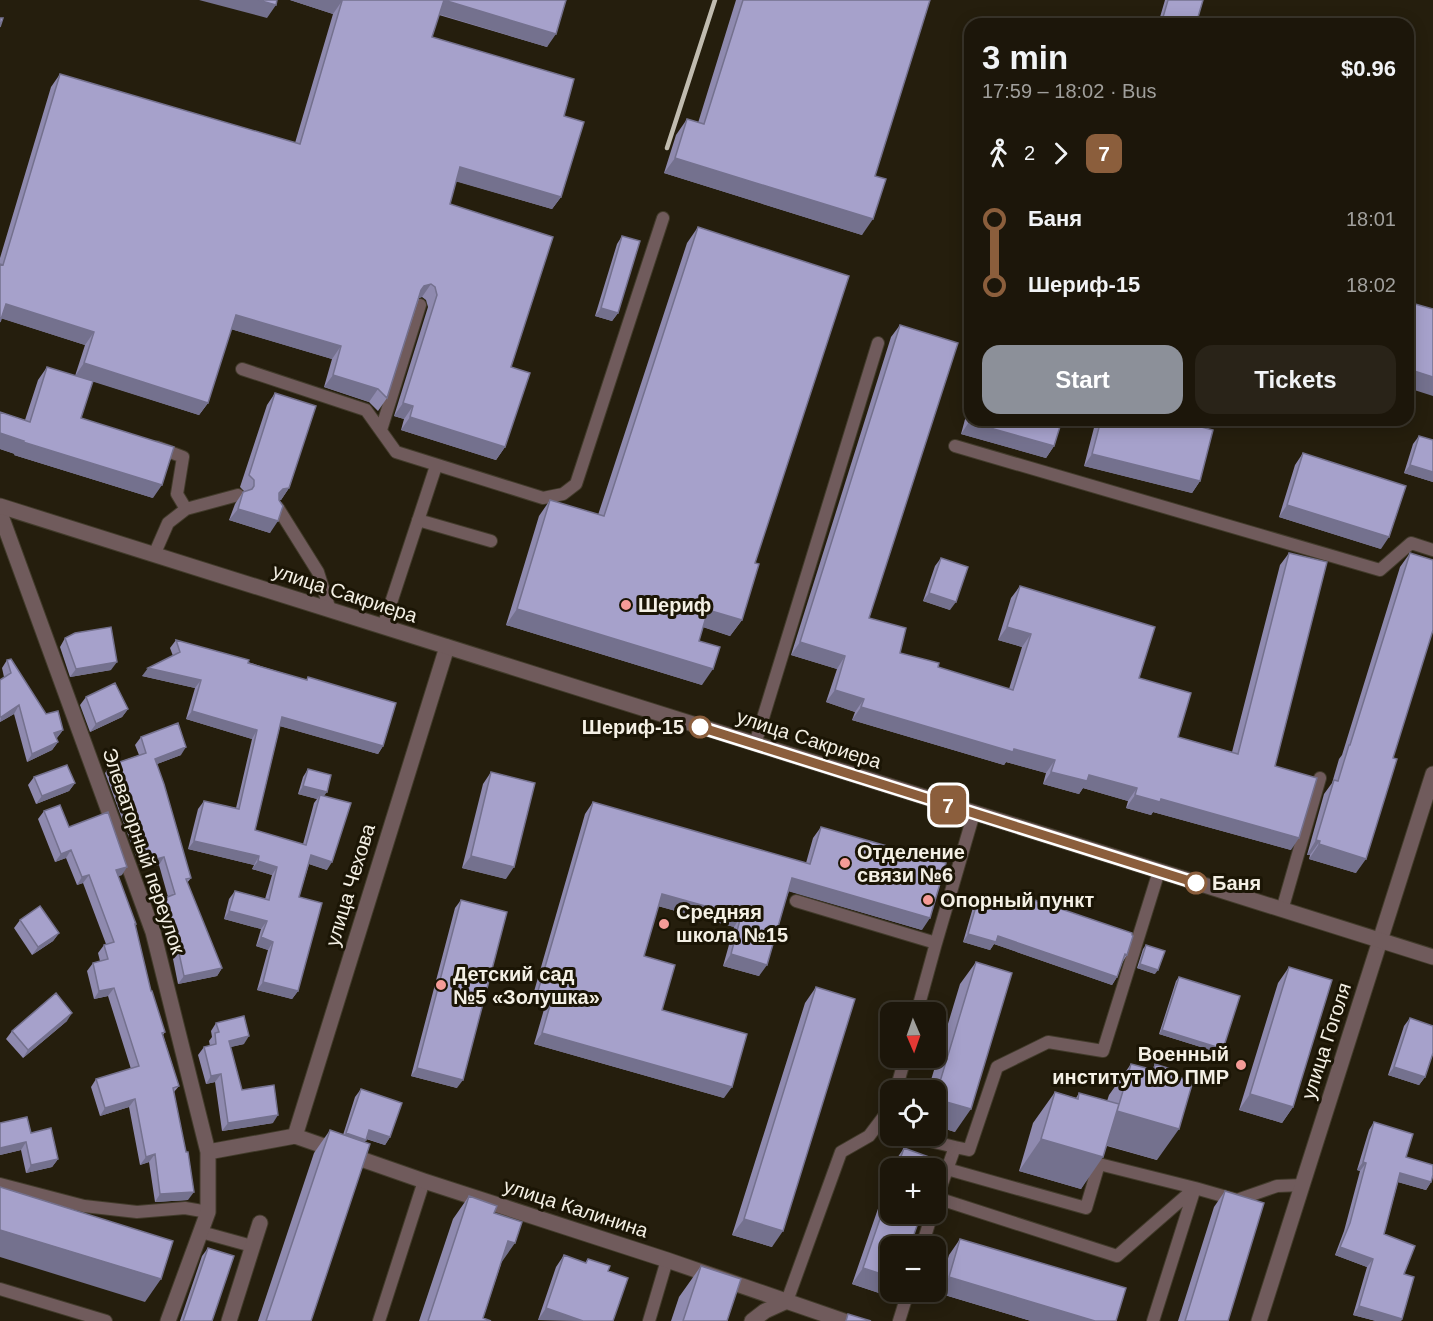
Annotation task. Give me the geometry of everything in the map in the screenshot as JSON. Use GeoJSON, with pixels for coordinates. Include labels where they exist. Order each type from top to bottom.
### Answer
{"type":"FeatureCollection","features":[{"type":"Feature","properties":{"kind":"street","name":"улица Сакриера"},"geometry":{"type":"LineString","coordinates":[[0,506],[1433,957]]}},
{"type":"Feature","properties":{"kind":"street","name":"Элеваторный переулок"},"geometry":{"type":"LineString","coordinates":[[0,513],[153,932],[208,1152],[208,1212],[168,1321]]}},
{"type":"Feature","properties":{"kind":"street","name":"улица Чехова"},"geometry":{"type":"LineString","coordinates":[[295,1136],[447,647]]}},
{"type":"Feature","properties":{"kind":"street","name":"улица Гоголя"},"geometry":{"type":"LineString","coordinates":[[1259,1321],[1433,774]]}},
{"type":"Feature","properties":{"kind":"street"},"geometry":{"type":"LineString","coordinates":[[208,1152],[295,1136]]}},
{"type":"Feature","properties":{"kind":"street","name":"улица Калинина"},"geometry":{"type":"LineString","coordinates":[[295,1136],[844,1321]]}},
{"type":"Feature","properties":{"kind":"street"},"geometry":{"type":"LineString","coordinates":[[229,1321],[260,1222]]}},
{"type":"Feature","properties":{"kind":"street"},"geometry":{"type":"LineString","coordinates":[[752,1321],[765,1311],[787,1301]]}},
{"type":"Feature","properties":{"kind":"lane"},"geometry":{"type":"LineString","coordinates":[[242,369],[366,410],[396,452],[543,498],[563,494],[576,484],[663,218]]}},
{"type":"Feature","properties":{"kind":"lane"},"geometry":{"type":"LineString","coordinates":[[381,430],[420,305]]}},
{"type":"Feature","properties":{"kind":"lane"},"geometry":{"type":"LineString","coordinates":[[755,744],[878,343]]}},
{"type":"Feature","properties":{"kind":"lane"},"geometry":{"type":"LineString","coordinates":[[149,444],[183,456],[177,494],[186,509]]}},
{"type":"Feature","properties":{"kind":"lane"},"geometry":{"type":"LineString","coordinates":[[955,446],[1380,570],[1411,543],[1433,550]]}},
{"type":"Feature","properties":{"kind":"lane"},"geometry":{"type":"LineString","coordinates":[[383,627],[436,466]]}},
{"type":"Feature","properties":{"kind":"lane"},"geometry":{"type":"LineString","coordinates":[[154,555],[168,523],[186,509],[238,495]]}},
{"type":"Feature","properties":{"kind":"lane"},"geometry":{"type":"LineString","coordinates":[[278,508],[318,572],[330,610]]}},
{"type":"Feature","properties":{"kind":"lane"},"geometry":{"type":"LineString","coordinates":[[418,520],[491,542]]}},
{"type":"Feature","properties":{"kind":"lane"},"geometry":{"type":"LineString","coordinates":[[1282,910],[1320,778]]}},
{"type":"Feature","properties":{"kind":"lane"},"geometry":{"type":"LineString","coordinates":[[920,1002],[974,813]]}},
{"type":"Feature","properties":{"kind":"lane"},"geometry":{"type":"LineString","coordinates":[[946,1145],[969,1150],[997,1067],[1048,1042],[1103,1052],[1159,871]]}},
{"type":"Feature","properties":{"kind":"lane"},"geometry":{"type":"LineString","coordinates":[[796,901],[936,943]]}},
{"type":"Feature","properties":{"kind":"lane"},"geometry":{"type":"LineString","coordinates":[[787,1301],[841,1152],[870,1136],[880,1122]]}},
{"type":"Feature","properties":{"kind":"lane"},"geometry":{"type":"LineString","coordinates":[[946,1172],[955,1147]]}},
{"type":"Feature","properties":{"kind":"lane"},"geometry":{"type":"LineString","coordinates":[[947,1169],[1086,1208],[1100,1164],[1237,1200],[1277,1186],[1303,1185]]}},
{"type":"Feature","properties":{"kind":"lane"},"geometry":{"type":"LineString","coordinates":[[379,1321],[424,1180]]}},
{"type":"Feature","properties":{"kind":"lane"},"geometry":{"type":"LineString","coordinates":[[0,1184],[84,1206],[137,1212],[185,1208],[208,1212]]}},
{"type":"Feature","properties":{"kind":"lane"},"geometry":{"type":"LineString","coordinates":[[946,1203],[1117,1256],[1195,1188]]}},
{"type":"Feature","properties":{"kind":"lane"},"geometry":{"type":"LineString","coordinates":[[1152,1321],[1195,1188]]}},
{"type":"Feature","properties":{"kind":"lane"},"geometry":{"type":"LineString","coordinates":[[201,1232],[252,1246]]}},
{"type":"Feature","properties":{"kind":"lane"},"geometry":{"type":"LineString","coordinates":[[649,1321],[667,1260]]}},
{"type":"Feature","properties":{"kind":"lane"},"geometry":{"type":"LineString","coordinates":[[0,1289],[106,1321]]}},
{"type":"Feature","properties":{"kind":"lane"},"geometry":{"type":"LineString","coordinates":[[899,1321],[906,1302]]}},
{"type":"Feature","properties":{"kind":"building"},"geometry":{"type":"Polygon","coordinates":[[[258,0],[277,0],[276,5],[258,0]]]}},
{"type":"Feature","properties":{"kind":"building"},"geometry":{"type":"Polygon","coordinates":[[[340,0],[444,0],[432,37],[574,79],[564,116],[584,122],[561,197],[460,167],[450,204],[553,237],[511,367],[530,373],[505,447],[410,417],[413,406],[403,403],[437,295],[435,287],[431,284],[424,286],[421,290],[387,398],[378,389],[333,375],[341,346],[236,315],[208,403],[84,363],[94,332],[6,304],[0,322],[0,264],[3,265],[60,74],[300,144],[342,1],[340,0]]]}},
{"type":"Feature","properties":{"kind":"building"},"geometry":{"type":"Polygon","coordinates":[[[444,0],[566,0],[556,34],[444,0]]]}},
{"type":"Feature","properties":{"kind":"building"},"geometry":{"type":"Polygon","coordinates":[[[743,0],[930,0],[875,176],[886,179],[873,219],[675,158],[687,119],[704,124],[743,0]]]}},
{"type":"Feature","properties":{"kind":"building"},"geometry":{"type":"Polygon","coordinates":[[[1168,0],[1203,0],[1198,18],[1163,18],[1168,0]]]}},
{"type":"Feature","properties":{"kind":"building"},"geometry":{"type":"Polygon","coordinates":[[[698,227],[849,276],[755,563],[759,564],[742,620],[708,610],[699,641],[720,647],[713,669],[517,609],[550,500],[604,516],[698,227]]]}},
{"type":"Feature","properties":{"kind":"building"},"geometry":{"type":"Polygon","coordinates":[[[622,236],[640,241],[618,313],[601,308],[622,236]]]}},
{"type":"Feature","properties":{"kind":"building"},"geometry":{"type":"Polygon","coordinates":[[[1414,304],[1433,309],[1433,377],[1414,371],[1414,304]]]}},
{"type":"Feature","properties":{"kind":"building"},"geometry":{"type":"Polygon","coordinates":[[[900,325],[958,343],[869,618],[906,628],[900,653],[939,663],[938,667],[1013,690],[1031,634],[1007,627],[1020,586],[1155,627],[1139,678],[1191,693],[1178,737],[1238,754],[1289,553],[1327,562],[1275,766],[1317,778],[1299,838],[1161,799],[1160,802],[1135,795],[1137,788],[1089,775],[1087,781],[1051,772],[1055,760],[1014,749],[1013,752],[861,707],[864,699],[835,690],[845,656],[800,642],[900,325]]]}},
{"type":"Feature","properties":{"kind":"building"},"geometry":{"type":"Polygon","coordinates":[[[47,367],[93,381],[81,418],[174,447],[162,485],[0,433],[0,412],[30,422],[47,367]]]}},
{"type":"Feature","properties":{"kind":"building"},"geometry":{"type":"Polygon","coordinates":[[[275,393],[316,406],[289,488],[279,493],[279,500],[283,506],[278,521],[238,509],[243,492],[254,486],[254,480],[249,475],[275,393]]]}},
{"type":"Feature","properties":{"kind":"building"},"geometry":{"type":"Polygon","coordinates":[[[983,426],[1060,426],[1054,446],[983,426]]]}},
{"type":"Feature","properties":{"kind":"building"},"geometry":{"type":"Polygon","coordinates":[[[1099,426],[1197,426],[1213,430],[1200,481],[1092,454],[1099,426]]]}},
{"type":"Feature","properties":{"kind":"building"},"geometry":{"type":"Polygon","coordinates":[[[1419,436],[1433,440],[1433,472],[1410,465],[1419,436]]]}},
{"type":"Feature","properties":{"kind":"building"},"geometry":{"type":"Polygon","coordinates":[[[1303,453],[1406,486],[1389,537],[1287,505],[1303,453]]]}},
{"type":"Feature","properties":{"kind":"building"},"geometry":{"type":"Polygon","coordinates":[[[1410,553],[1433,560],[1433,630],[1393,758],[1397,759],[1366,859],[1319,844],[1320,841],[1316,840],[1334,780],[1338,781],[1350,745],[1410,553]]]}},
{"type":"Feature","properties":{"kind":"building"},"geometry":{"type":"Polygon","coordinates":[[[941,558],[968,567],[956,602],[929,593],[941,558]]]}},
{"type":"Feature","properties":{"kind":"building"},"geometry":{"type":"Polygon","coordinates":[[[111,627],[117,662],[76,669],[65,638],[75,633],[111,627]]]}},
{"type":"Feature","properties":{"kind":"building"},"geometry":{"type":"Polygon","coordinates":[[[176,640],[249,660],[248,663],[307,680],[308,677],[396,703],[383,746],[282,717],[255,830],[306,845],[320,795],[351,803],[332,862],[311,855],[299,897],[322,903],[298,991],[263,982],[273,942],[261,937],[267,921],[229,911],[235,891],[269,900],[277,867],[258,861],[259,856],[194,841],[204,801],[239,809],[257,730],[192,711],[201,680],[148,668],[180,652],[176,640]]]}},
{"type":"Feature","properties":{"kind":"building"},"geometry":{"type":"Polygon","coordinates":[[[11,659],[46,714],[58,711],[63,730],[54,733],[58,742],[32,754],[19,705],[0,717],[0,680],[11,673],[7,660],[11,659]]]}},
{"type":"Feature","properties":{"kind":"building"},"geometry":{"type":"Polygon","coordinates":[[[115,683],[128,709],[96,724],[86,697],[115,683]]]}},
{"type":"Feature","properties":{"kind":"building"},"geometry":{"type":"Polygon","coordinates":[[[178,723],[186,747],[155,759],[191,878],[186,879],[222,968],[184,976],[172,921],[168,923],[160,900],[175,894],[164,857],[146,862],[111,765],[146,753],[141,737],[178,723]]]}},
{"type":"Feature","properties":{"kind":"building"},"geometry":{"type":"Polygon","coordinates":[[[67,765],[75,783],[42,796],[34,777],[67,765]]]}},
{"type":"Feature","properties":{"kind":"building"},"geometry":{"type":"Polygon","coordinates":[[[308,769],[331,775],[327,792],[303,786],[308,769]]]}},
{"type":"Feature","properties":{"kind":"building"},"geometry":{"type":"Polygon","coordinates":[[[491,772],[535,783],[514,867],[471,856],[491,772]]]}},
{"type":"Feature","properties":{"kind":"building","name":"Средняя школа №15"},"geometry":{"type":"Polygon","coordinates":[[[593,802],[810,864],[821,827],[946,863],[930,918],[792,878],[767,965],[731,954],[741,916],[662,894],[644,956],[675,965],[662,1010],[747,1034],[732,1087],[542,1033],[553,995],[538,991],[593,802]]]}},
{"type":"Feature","properties":{"kind":"building"},"geometry":{"type":"Polygon","coordinates":[[[60,805],[69,827],[108,812],[127,867],[116,870],[136,924],[151,991],[165,1032],[162,1033],[179,1086],[173,1088],[186,1152],[188,1152],[194,1192],[160,1194],[155,1154],[146,1157],[135,1099],[105,1108],[96,1079],[139,1066],[114,988],[99,991],[93,963],[108,959],[104,945],[114,942],[89,875],[82,877],[71,850],[61,854],[44,811],[60,805]]]}},
{"type":"Feature","properties":{"kind":"building"},"geometry":{"type":"Polygon","coordinates":[[[1020,895],[1132,933],[1127,955],[1125,954],[1117,977],[998,936],[996,942],[968,934],[979,896],[1016,907],[1020,895]]]}},
{"type":"Feature","properties":{"kind":"building"},"geometry":{"type":"Polygon","coordinates":[[[461,900],[507,912],[463,1080],[417,1068],[461,900]]]}},
{"type":"Feature","properties":{"kind":"building"},"geometry":{"type":"Polygon","coordinates":[[[40,906],[59,933],[38,947],[20,920],[40,906]]]}},
{"type":"Feature","properties":{"kind":"building"},"geometry":{"type":"Polygon","coordinates":[[[1146,945],[1165,951],[1158,970],[1140,964],[1146,945]]]}},
{"type":"Feature","properties":{"kind":"building"},"geometry":{"type":"Polygon","coordinates":[[[976,962],[1012,973],[971,1109],[946,1102],[946,1080],[941,1080],[946,1068],[976,962]]]}},
{"type":"Feature","properties":{"kind":"building"},"geometry":{"type":"Polygon","coordinates":[[[1289,967],[1332,980],[1293,1107],[1250,1094],[1289,967]]]}},
{"type":"Feature","properties":{"kind":"building"},"geometry":{"type":"Polygon","coordinates":[[[1179,977],[1240,996],[1223,1049],[1162,1030],[1179,977]]]}},
{"type":"Feature","properties":{"kind":"building"},"geometry":{"type":"Polygon","coordinates":[[[816,987],[855,999],[783,1231],[744,1219],[816,987]]]}},
{"type":"Feature","properties":{"kind":"building"},"geometry":{"type":"Polygon","coordinates":[[[56,993],[72,1013],[28,1050],[12,1031],[56,993]]]}},
{"type":"Feature","properties":{"kind":"building"},"geometry":{"type":"Polygon","coordinates":[[[244,1016],[249,1036],[229,1041],[242,1090],[274,1085],[278,1115],[228,1123],[221,1074],[211,1076],[204,1047],[216,1044],[215,1033],[219,1032],[216,1023],[244,1016]]]}},
{"type":"Feature","properties":{"kind":"building"},"geometry":{"type":"Polygon","coordinates":[[[1410,1018],[1433,1026],[1433,1053],[1425,1077],[1394,1067],[1410,1018]]]}},
{"type":"Feature","properties":{"kind":"building"},"geometry":{"type":"Polygon","coordinates":[[[1131,1064],[1154,1070],[1155,1064],[1174,1070],[1173,1076],[1193,1081],[1179,1129],[1117,1111],[1131,1064]]]}},
{"type":"Feature","properties":{"kind":"building"},"geometry":{"type":"Polygon","coordinates":[[[361,1089],[402,1103],[390,1137],[369,1130],[366,1140],[346,1133],[361,1089]]]}},
{"type":"Feature","properties":{"kind":"building"},"geometry":{"type":"Polygon","coordinates":[[[1055,1092],[1078,1099],[1079,1093],[1119,1104],[1103,1157],[1041,1139],[1055,1092]]]}},
{"type":"Feature","properties":{"kind":"building"},"geometry":{"type":"Polygon","coordinates":[[[27,1117],[31,1133],[51,1128],[58,1159],[31,1165],[26,1142],[0,1148],[0,1123],[27,1117]]]}},
{"type":"Feature","properties":{"kind":"building"},"geometry":{"type":"Polygon","coordinates":[[[1374,1122],[1413,1134],[1406,1157],[1433,1165],[1431,1182],[1400,1173],[1384,1234],[1415,1246],[1404,1274],[1414,1277],[1402,1319],[1359,1306],[1373,1259],[1340,1247],[1350,1223],[1374,1122]]]}},
{"type":"Feature","properties":{"kind":"building"},"geometry":{"type":"Polygon","coordinates":[[[330,1130],[370,1144],[311,1321],[266,1321],[330,1130]]]}},
{"type":"Feature","properties":{"kind":"building"},"geometry":{"type":"Polygon","coordinates":[[[904,1148],[932,1158],[900,1158],[904,1148]]]}},
{"type":"Feature","properties":{"kind":"building"},"geometry":{"type":"Polygon","coordinates":[[[0,1187],[173,1241],[161,1279],[0,1230],[0,1187]]]}},
{"type":"Feature","properties":{"kind":"building"},"geometry":{"type":"Polygon","coordinates":[[[1225,1191],[1264,1203],[1228,1321],[1185,1321],[1225,1191]]]}},
{"type":"Feature","properties":{"kind":"building"},"geometry":{"type":"Polygon","coordinates":[[[469,1196],[497,1206],[494,1213],[522,1222],[515,1243],[508,1241],[483,1318],[491,1321],[428,1321],[469,1196]]]}},
{"type":"Feature","properties":{"kind":"building"},"geometry":{"type":"Polygon","coordinates":[[[880,1219],[880,1224],[918,1224],[913,1236],[880,1236],[880,1273],[863,1268],[880,1219]]]}},
{"type":"Feature","properties":{"kind":"building"},"geometry":{"type":"Polygon","coordinates":[[[960,1239],[1126,1288],[1116,1321],[1095,1321],[949,1277],[960,1239]]]}},
{"type":"Feature","properties":{"kind":"building"},"geometry":{"type":"Polygon","coordinates":[[[208,1248],[234,1256],[212,1321],[183,1321],[208,1248]]]}},
{"type":"Feature","properties":{"kind":"building"},"geometry":{"type":"Polygon","coordinates":[[[564,1255],[586,1263],[588,1259],[610,1266],[608,1271],[628,1278],[613,1321],[583,1321],[546,1308],[564,1255]]]}},
{"type":"Feature","properties":{"kind":"building"},"geometry":{"type":"Polygon","coordinates":[[[701,1266],[741,1279],[727,1321],[683,1321],[701,1266]]]}},
{"type":"Feature","properties":{"kind":"building"},"geometry":{"type":"Polygon","coordinates":[[[848,1314],[871,1321],[846,1321],[848,1314]]]}},
{"type":"Feature","properties":{"kind":"railway"},"geometry":{"type":"LineString","coordinates":[[667,148],[715,0]]}},
{"type":"Feature","properties":{"kind":"bus line","name":"7"},"geometry":{"type":"LineString","coordinates":[[700,727],[1196,883]]}},
{"type":"Feature","properties":{"kind":"place","name":"Шериф"},"geometry":{"type":"Point","coordinates":[626,605]}},
{"type":"Feature","properties":{"kind":"place","name":"Шериф-15"},"geometry":{"type":"Point","coordinates":[700,727]}},
{"type":"Feature","properties":{"kind":"place","name":"Отделение связи №6"},"geometry":{"type":"Point","coordinates":[845,863]}},
{"type":"Feature","properties":{"kind":"place","name":"Баня"},"geometry":{"type":"Point","coordinates":[1196,883]}},
{"type":"Feature","properties":{"kind":"place","name":"Опорный пункт"},"geometry":{"type":"Point","coordinates":[928,900]}},
{"type":"Feature","properties":{"kind":"place","name":"Средняя школа №15"},"geometry":{"type":"Point","coordinates":[664,924]}},
{"type":"Feature","properties":{"kind":"place","name":"Детский сад №5 «Золушка»"},"geometry":{"type":"Point","coordinates":[441,985]}},
{"type":"Feature","properties":{"kind":"place","name":"Военный институт МО ПМР"},"geometry":{"type":"Point","coordinates":[1241,1065]}}]}
